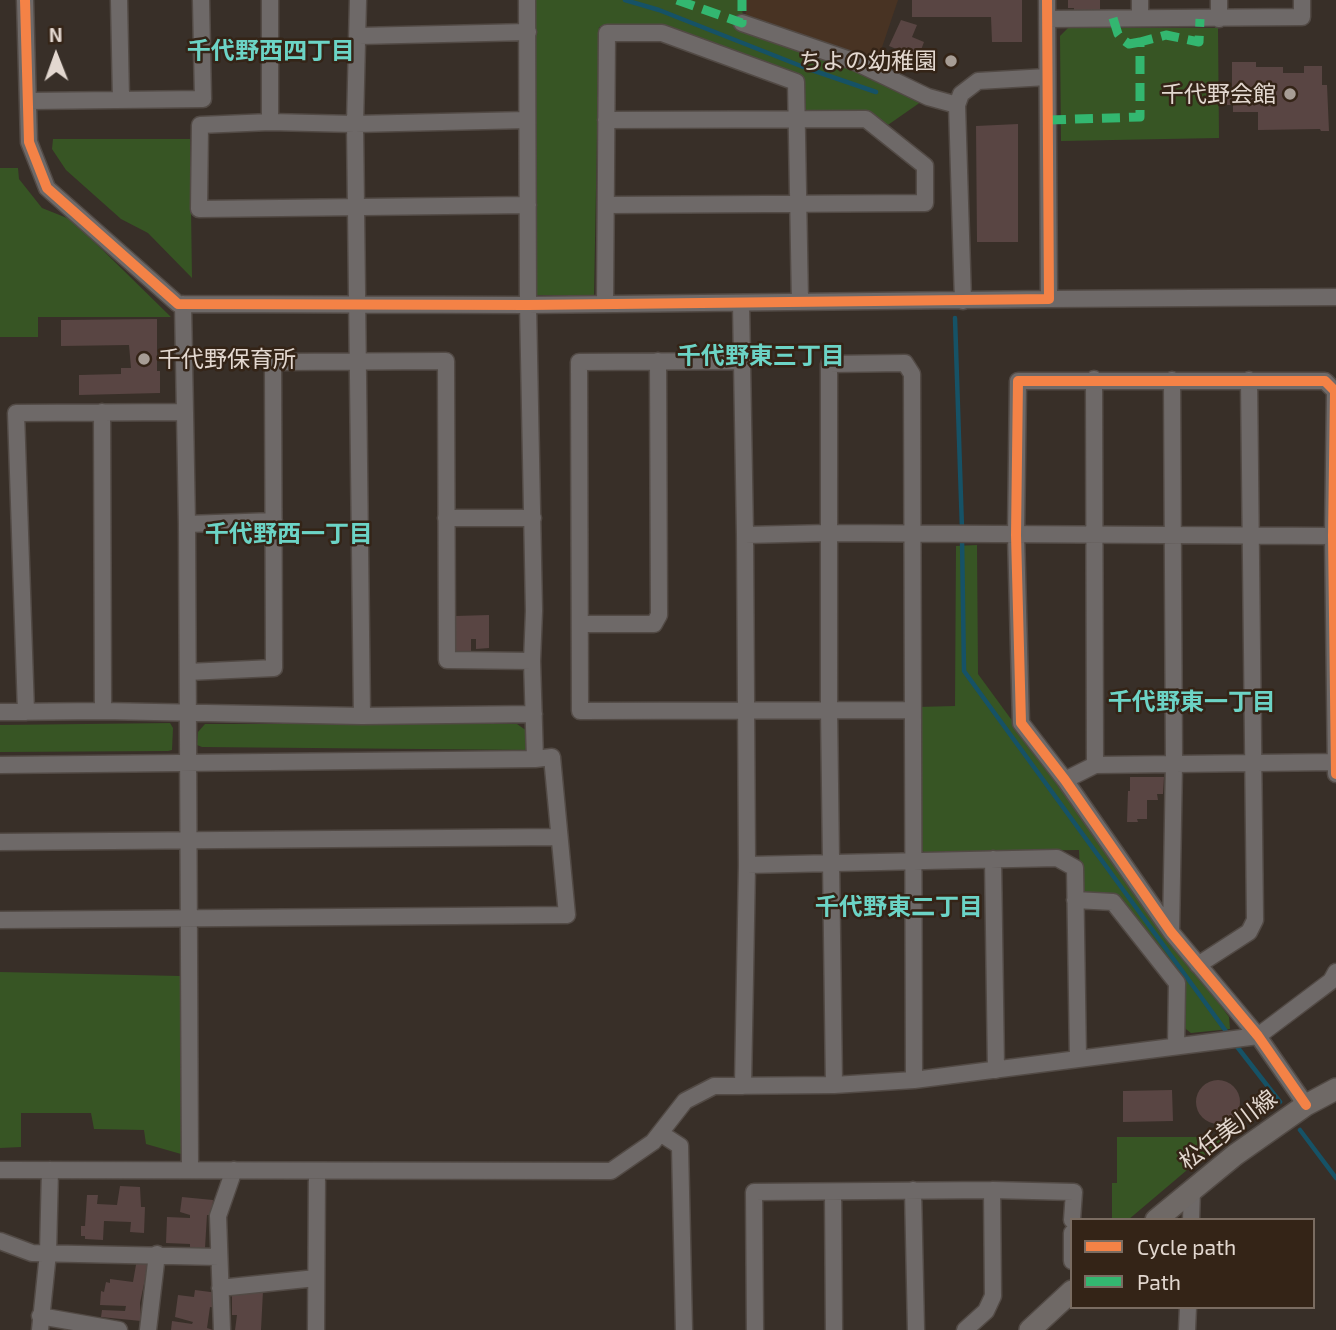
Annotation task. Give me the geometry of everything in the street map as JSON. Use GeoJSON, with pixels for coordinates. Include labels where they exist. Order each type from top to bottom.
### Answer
{"type":"FeatureCollection","features":[{"type":"Feature","properties":{"kind":"main road","name":"松任美川線"},"geometry":{"type":"LineString","coordinates":[[1158,1218],[1235,1155],[1306,1105],[1336,1088]]}},
{"type":"Feature","properties":{"kind":"main road"},"geometry":{"type":"LineString","coordinates":[[1030,1330],[1070,1293]]}},
{"type":"Feature","properties":{"kind":"street"},"geometry":{"type":"LineString","coordinates":[[25,0],[29,142],[47,188],[178,304],[528,305],[1336,297]]}},
{"type":"Feature","properties":{"kind":"street"},"geometry":{"type":"LineString","coordinates":[[119,0],[121,99]]}},
{"type":"Feature","properties":{"kind":"street"},"geometry":{"type":"LineString","coordinates":[[29,101],[203,99],[201,0]]}},
{"type":"Feature","properties":{"kind":"street"},"geometry":{"type":"LineString","coordinates":[[270,0],[270,122]]}},
{"type":"Feature","properties":{"kind":"street"},"geometry":{"type":"LineString","coordinates":[[358,0],[355,207],[362,716]]}},
{"type":"Feature","properties":{"kind":"street"},"geometry":{"type":"LineString","coordinates":[[527,0],[528,305],[535,759]]}},
{"type":"Feature","properties":{"kind":"street"},"geometry":{"type":"LineString","coordinates":[[1047,0],[1049,299]]}},
{"type":"Feature","properties":{"kind":"street"},"geometry":{"type":"LineString","coordinates":[[1140,0],[1140,18]]}},
{"type":"Feature","properties":{"kind":"street"},"geometry":{"type":"LineString","coordinates":[[1219,0],[1219,19]]}},
{"type":"Feature","properties":{"kind":"street"},"geometry":{"type":"LineString","coordinates":[[1047,19],[1302,17],[1302,0]]}},
{"type":"Feature","properties":{"kind":"street"},"geometry":{"type":"LineString","coordinates":[[742,23],[853,61],[928,97],[957,105]]}},
{"type":"Feature","properties":{"kind":"street"},"geometry":{"type":"LineString","coordinates":[[359,36],[528,32]]}},
{"type":"Feature","properties":{"kind":"street"},"geometry":{"type":"LineString","coordinates":[[605,304],[607,33],[662,33],[796,82],[800,302]]}},
{"type":"Feature","properties":{"kind":"street"},"geometry":{"type":"LineString","coordinates":[[963,301],[957,105],[961,94],[978,81],[1048,77]]}},
{"type":"Feature","properties":{"kind":"street"},"geometry":{"type":"LineString","coordinates":[[606,120],[866,119],[925,166],[925,203],[607,205]]}},
{"type":"Feature","properties":{"kind":"street"},"geometry":{"type":"LineString","coordinates":[[527,120],[200,125],[199,209],[527,205]]}},
{"type":"Feature","properties":{"kind":"street"},"geometry":{"type":"LineString","coordinates":[[741,303],[746,535],[747,865],[743,1086]]}},
{"type":"Feature","properties":{"kind":"street"},"geometry":{"type":"LineString","coordinates":[[183,304],[187,524],[190,1169]]}},
{"type":"Feature","properties":{"kind":"street"},"geometry":{"type":"LineString","coordinates":[[188,671],[275,668],[273,362],[446,361],[447,660],[532,661]]}},
{"type":"Feature","properties":{"kind":"street"},"geometry":{"type":"LineString","coordinates":[[579,624],[654,624],[659,615],[657,361]]}},
{"type":"Feature","properties":{"kind":"street"},"geometry":{"type":"LineString","coordinates":[[742,361],[579,362],[580,712],[911,710]]}},
{"type":"Feature","properties":{"kind":"street"},"geometry":{"type":"LineString","coordinates":[[834,1085],[830,861],[829,364],[905,363],[912,374],[914,1080]]}},
{"type":"Feature","properties":{"kind":"street"},"geometry":{"type":"LineString","coordinates":[[1094,379],[1095,765]]}},
{"type":"Feature","properties":{"kind":"street"},"geometry":{"type":"LineString","coordinates":[[1171,932],[1174,764],[1172,380]]}},
{"type":"Feature","properties":{"kind":"street"},"geometry":{"type":"LineString","coordinates":[[1198,965],[1249,932],[1255,920],[1249,380]]}},
{"type":"Feature","properties":{"kind":"street"},"geometry":{"type":"LineString","coordinates":[[1306,1105],[1171,932],[1065,780],[1021,723],[1016,535],[1018,381],[1325,381],[1335,391],[1333,536],[1336,774]]}},
{"type":"Feature","properties":{"kind":"street"},"geometry":{"type":"LineString","coordinates":[[102,412],[103,711]]}},
{"type":"Feature","properties":{"kind":"street"},"geometry":{"type":"LineString","coordinates":[[26,712],[16,413],[185,412]]}},
{"type":"Feature","properties":{"kind":"street"},"geometry":{"type":"LineString","coordinates":[[0,467],[18,467]]}},
{"type":"Feature","properties":{"kind":"street"},"geometry":{"type":"LineString","coordinates":[[446,518],[533,518]]}},
{"type":"Feature","properties":{"kind":"street"},"geometry":{"type":"LineString","coordinates":[[187,524],[274,521]]}},
{"type":"Feature","properties":{"kind":"street"},"geometry":{"type":"LineString","coordinates":[[746,535],[828,533],[1333,536]]}},
{"type":"Feature","properties":{"kind":"street"},"geometry":{"type":"LineString","coordinates":[[0,712],[103,711],[362,716],[534,714]]}},
{"type":"Feature","properties":{"kind":"street"},"geometry":{"type":"LineString","coordinates":[[0,765],[552,757],[567,915],[0,920]]}},
{"type":"Feature","properties":{"kind":"street"},"geometry":{"type":"LineString","coordinates":[[1065,780],[1095,765],[1336,762]]}},
{"type":"Feature","properties":{"kind":"street"},"geometry":{"type":"LineString","coordinates":[[0,842],[558,837]]}},
{"type":"Feature","properties":{"kind":"street"},"geometry":{"type":"LineString","coordinates":[[747,865],[830,861],[1058,858],[1075,868],[1078,1059]]}},
{"type":"Feature","properties":{"kind":"street"},"geometry":{"type":"LineString","coordinates":[[993,859],[996,1070]]}},
{"type":"Feature","properties":{"kind":"street"},"geometry":{"type":"LineString","coordinates":[[1075,900],[1113,902],[1177,983],[1176,1046]]}},
{"type":"Feature","properties":{"kind":"street"},"geometry":{"type":"LineString","coordinates":[[0,1170],[611,1171],[635,1156],[660,1133],[685,1101],[715,1086],[834,1085],[914,1080],[1250,1036],[1331,981],[1336,972]]}},
{"type":"Feature","properties":{"kind":"street"},"geometry":{"type":"LineString","coordinates":[[660,1133],[680,1146],[684,1330]]}},
{"type":"Feature","properties":{"kind":"street"},"geometry":{"type":"LineString","coordinates":[[50,1170],[48,1253],[40,1323],[120,1330]]}},
{"type":"Feature","properties":{"kind":"street"},"geometry":{"type":"LineString","coordinates":[[222,1330],[218,1216],[234,1170]]}},
{"type":"Feature","properties":{"kind":"street"},"geometry":{"type":"LineString","coordinates":[[316,1330],[317,1171]]}},
{"type":"Feature","properties":{"kind":"street"},"geometry":{"type":"LineString","coordinates":[[913,1190],[916,1330]]}},
{"type":"Feature","properties":{"kind":"street"},"geometry":{"type":"LineString","coordinates":[[965,1330],[986,1311],[993,1296],[992,1190]]}},
{"type":"Feature","properties":{"kind":"street"},"geometry":{"type":"LineString","coordinates":[[1191,1218],[1192,1190]]}},
{"type":"Feature","properties":{"kind":"street"},"geometry":{"type":"LineString","coordinates":[[755,1330],[754,1192],[1073,1192],[1072,1218]]}},
{"type":"Feature","properties":{"kind":"street"},"geometry":{"type":"LineString","coordinates":[[833,1192],[834,1330]]}},
{"type":"Feature","properties":{"kind":"street"},"geometry":{"type":"LineString","coordinates":[[0,1241],[32,1252],[219,1257]]}},
{"type":"Feature","properties":{"kind":"street"},"geometry":{"type":"LineString","coordinates":[[148,1330],[157,1254]]}},
{"type":"Feature","properties":{"kind":"street"},"geometry":{"type":"LineString","coordinates":[[220,1288],[316,1278]]}},
{"type":"Feature","properties":{"kind":"street"},"geometry":{"type":"LineString","coordinates":[[1187,1330],[1188,1309]]}},
{"type":"Feature","properties":{"kind":"shaded area"},"geometry":{"type":"Polygon","coordinates":[[[745,0],[898,0],[877,62],[746,19],[745,0]]]}},
{"type":"Feature","properties":{"kind":"green space"},"geometry":{"type":"Polygon","coordinates":[[[536,0],[742,0],[743,24],[928,97],[885,127],[802,115],[803,80],[660,26],[599,27],[594,296],[536,295],[536,0]]]}},
{"type":"Feature","properties":{"kind":"green space"},"geometry":{"type":"Polygon","coordinates":[[[1068,28],[1218,28],[1219,138],[1061,141],[1060,36],[1068,28]]]}},
{"type":"Feature","properties":{"kind":"green space"},"geometry":{"type":"Polygon","coordinates":[[[53,139],[190,139],[192,278],[148,233],[121,219],[66,170],[52,149],[53,139]]]}},
{"type":"Feature","properties":{"kind":"green space"},"geometry":{"type":"Polygon","coordinates":[[[0,168],[18,168],[19,179],[42,208],[72,220],[171,317],[38,317],[38,337],[0,337],[0,168]]]}},
{"type":"Feature","properties":{"kind":"green space"},"geometry":{"type":"Polygon","coordinates":[[[977,545],[978,674],[1229,1017],[1230,1029],[1191,1033],[1182,1026],[1178,978],[1114,896],[1081,895],[1079,850],[924,852],[918,847],[917,707],[955,706],[956,546],[977,545]]]}},
{"type":"Feature","properties":{"kind":"green space"},"geometry":{"type":"Polygon","coordinates":[[[170,723],[173,728],[172,750],[168,751],[0,752],[0,725],[170,723]]]}},
{"type":"Feature","properties":{"kind":"green space"},"geometry":{"type":"Polygon","coordinates":[[[205,724],[517,724],[527,731],[530,750],[202,747],[197,745],[198,732],[205,724]]]}},
{"type":"Feature","properties":{"kind":"green space"},"geometry":{"type":"Polygon","coordinates":[[[0,972],[180,976],[181,1154],[146,1144],[144,1130],[94,1129],[91,1113],[21,1113],[21,1147],[0,1148],[0,972]]]}},
{"type":"Feature","properties":{"kind":"green space"},"geometry":{"type":"Polygon","coordinates":[[[1117,1137],[1226,1137],[1130,1218],[1112,1218],[1112,1183],[1117,1183],[1117,1137]]]}},
{"type":"Feature","properties":{"kind":"building"},"geometry":{"type":"Polygon","coordinates":[[[912,0],[1022,0],[1022,42],[992,42],[991,17],[912,17],[912,0]]]}},
{"type":"Feature","properties":{"kind":"building"},"geometry":{"type":"Polygon","coordinates":[[[1068,0],[1100,0],[1100,12],[1074,13],[1074,8],[1068,8],[1068,0]]]}},
{"type":"Feature","properties":{"kind":"building"},"geometry":{"type":"Polygon","coordinates":[[[901,20],[917,25],[912,37],[924,42],[918,58],[889,46],[901,20]]]}},
{"type":"Feature","properties":{"kind":"building"},"geometry":{"type":"Polygon","coordinates":[[[1232,62],[1256,62],[1256,67],[1283,67],[1283,73],[1304,73],[1304,66],[1322,66],[1322,85],[1327,85],[1329,131],[1258,130],[1258,112],[1233,112],[1233,105],[1227,105],[1227,93],[1232,93],[1232,62]]]}},
{"type":"Feature","properties":{"kind":"building"},"geometry":{"type":"Polygon","coordinates":[[[1018,124],[1018,242],[977,242],[976,126],[1018,124]]]}},
{"type":"Feature","properties":{"kind":"building"},"geometry":{"type":"Polygon","coordinates":[[[157,319],[157,371],[160,371],[160,393],[79,395],[79,375],[121,374],[121,368],[131,368],[129,345],[61,346],[61,320],[157,319]]]}},
{"type":"Feature","properties":{"kind":"building"},"geometry":{"type":"Polygon","coordinates":[[[489,615],[489,648],[476,649],[476,639],[471,639],[471,651],[455,651],[455,616],[489,615]]]}},
{"type":"Feature","properties":{"kind":"building"},"geometry":{"type":"Polygon","coordinates":[[[1130,777],[1164,777],[1163,794],[1157,794],[1158,800],[1147,800],[1147,819],[1137,819],[1138,822],[1127,822],[1130,777]]]}},
{"type":"Feature","properties":{"kind":"building"},"geometry":{"type":"Polygon","coordinates":[[[1218,1080],[1233,1087],[1240,1102],[1233,1117],[1218,1124],[1203,1117],[1196,1102],[1203,1087],[1218,1080]]]}},
{"type":"Feature","properties":{"kind":"building"},"geometry":{"type":"Polygon","coordinates":[[[1172,1090],[1173,1121],[1123,1122],[1123,1091],[1172,1090]]]}},
{"type":"Feature","properties":{"kind":"building"},"geometry":{"type":"Polygon","coordinates":[[[120,1186],[140,1187],[141,1207],[145,1207],[144,1233],[130,1232],[131,1222],[104,1221],[103,1240],[85,1239],[85,1236],[81,1236],[81,1226],[85,1226],[87,1195],[98,1195],[97,1204],[117,1205],[120,1186]]]}},
{"type":"Feature","properties":{"kind":"building"},"geometry":{"type":"Polygon","coordinates":[[[182,1197],[213,1200],[212,1215],[207,1215],[205,1248],[166,1243],[167,1217],[190,1218],[190,1215],[180,1212],[182,1197]]]}},
{"type":"Feature","properties":{"kind":"building"},"geometry":{"type":"Polygon","coordinates":[[[137,1259],[149,1260],[140,1303],[141,1321],[101,1317],[102,1310],[125,1311],[126,1306],[100,1305],[101,1291],[104,1292],[106,1282],[110,1283],[110,1279],[133,1282],[137,1259]]]}},
{"type":"Feature","properties":{"kind":"building"},"geometry":{"type":"Polygon","coordinates":[[[195,1290],[218,1293],[216,1308],[210,1307],[207,1328],[213,1330],[171,1330],[172,1321],[192,1324],[193,1322],[175,1317],[178,1295],[194,1297],[195,1290]]]}},
{"type":"Feature","properties":{"kind":"building"},"geometry":{"type":"Polygon","coordinates":[[[255,1291],[263,1291],[261,1330],[235,1330],[237,1315],[232,1315],[232,1294],[254,1294],[255,1291]]]}},
{"type":"Feature","properties":{"kind":"waterway"},"geometry":{"type":"LineString","coordinates":[[625,0],[659,10],[806,68],[876,92]]}},
{"type":"Feature","properties":{"kind":"waterway"},"geometry":{"type":"LineString","coordinates":[[955,318],[962,529]]}},
{"type":"Feature","properties":{"kind":"waterway"},"geometry":{"type":"LineString","coordinates":[[962,537],[964,671],[1228,1034]]}},
{"type":"Feature","properties":{"kind":"waterway"},"geometry":{"type":"LineString","coordinates":[[1235,1044],[1280,1102]]}},
{"type":"Feature","properties":{"kind":"waterway"},"geometry":{"type":"LineString","coordinates":[[1300,1130],[1336,1178]]}},
{"type":"Feature","properties":{"kind":"marked path"},"geometry":{"type":"LineString","coordinates":[[677,0],[742,23],[742,0]]}},
{"type":"Feature","properties":{"kind":"marked path"},"geometry":{"type":"LineString","coordinates":[[1113,18],[1122,39],[1129,44],[1140,42]]}},
{"type":"Feature","properties":{"kind":"marked path"},"geometry":{"type":"LineString","coordinates":[[1048,120],[1140,117],[1140,42],[1166,35],[1199,42],[1200,19]]}},
{"type":"Feature","properties":{"kind":"cycle path"},"geometry":{"type":"LineString","coordinates":[[25,0],[29,142],[47,188],[178,304],[528,305],[1049,299],[1047,0]]}},
{"type":"Feature","properties":{"kind":"cycle path"},"geometry":{"type":"LineString","coordinates":[[1306,1105],[1258,1036],[1171,932],[1065,780],[1021,723],[1016,535],[1018,381],[1325,381],[1335,391],[1333,536],[1336,774]]}},
{"type":"Feature","properties":{"kind":"place","name":"ちよの幼稚園"},"geometry":{"type":"Point","coordinates":[951,61]}},
{"type":"Feature","properties":{"kind":"place","name":"千代野会館"},"geometry":{"type":"Point","coordinates":[1290,94]}},
{"type":"Feature","properties":{"kind":"place","name":"千代野保育所"},"geometry":{"type":"Point","coordinates":[144,359]}},
{"type":"Feature","properties":{"kind":"district","name":"千代野西四丁目"},"geometry":{"type":"Point","coordinates":[271,51]}},
{"type":"Feature","properties":{"kind":"district","name":"千代野東三丁目"},"geometry":{"type":"Point","coordinates":[761,356]}},
{"type":"Feature","properties":{"kind":"district","name":"千代野西一丁目"},"geometry":{"type":"Point","coordinates":[289,534]}},
{"type":"Feature","properties":{"kind":"district","name":"千代野東一丁目"},"geometry":{"type":"Point","coordinates":[1192,702]}},
{"type":"Feature","properties":{"kind":"district","name":"千代野東二丁目"},"geometry":{"type":"Point","coordinates":[899,907]}}]}
